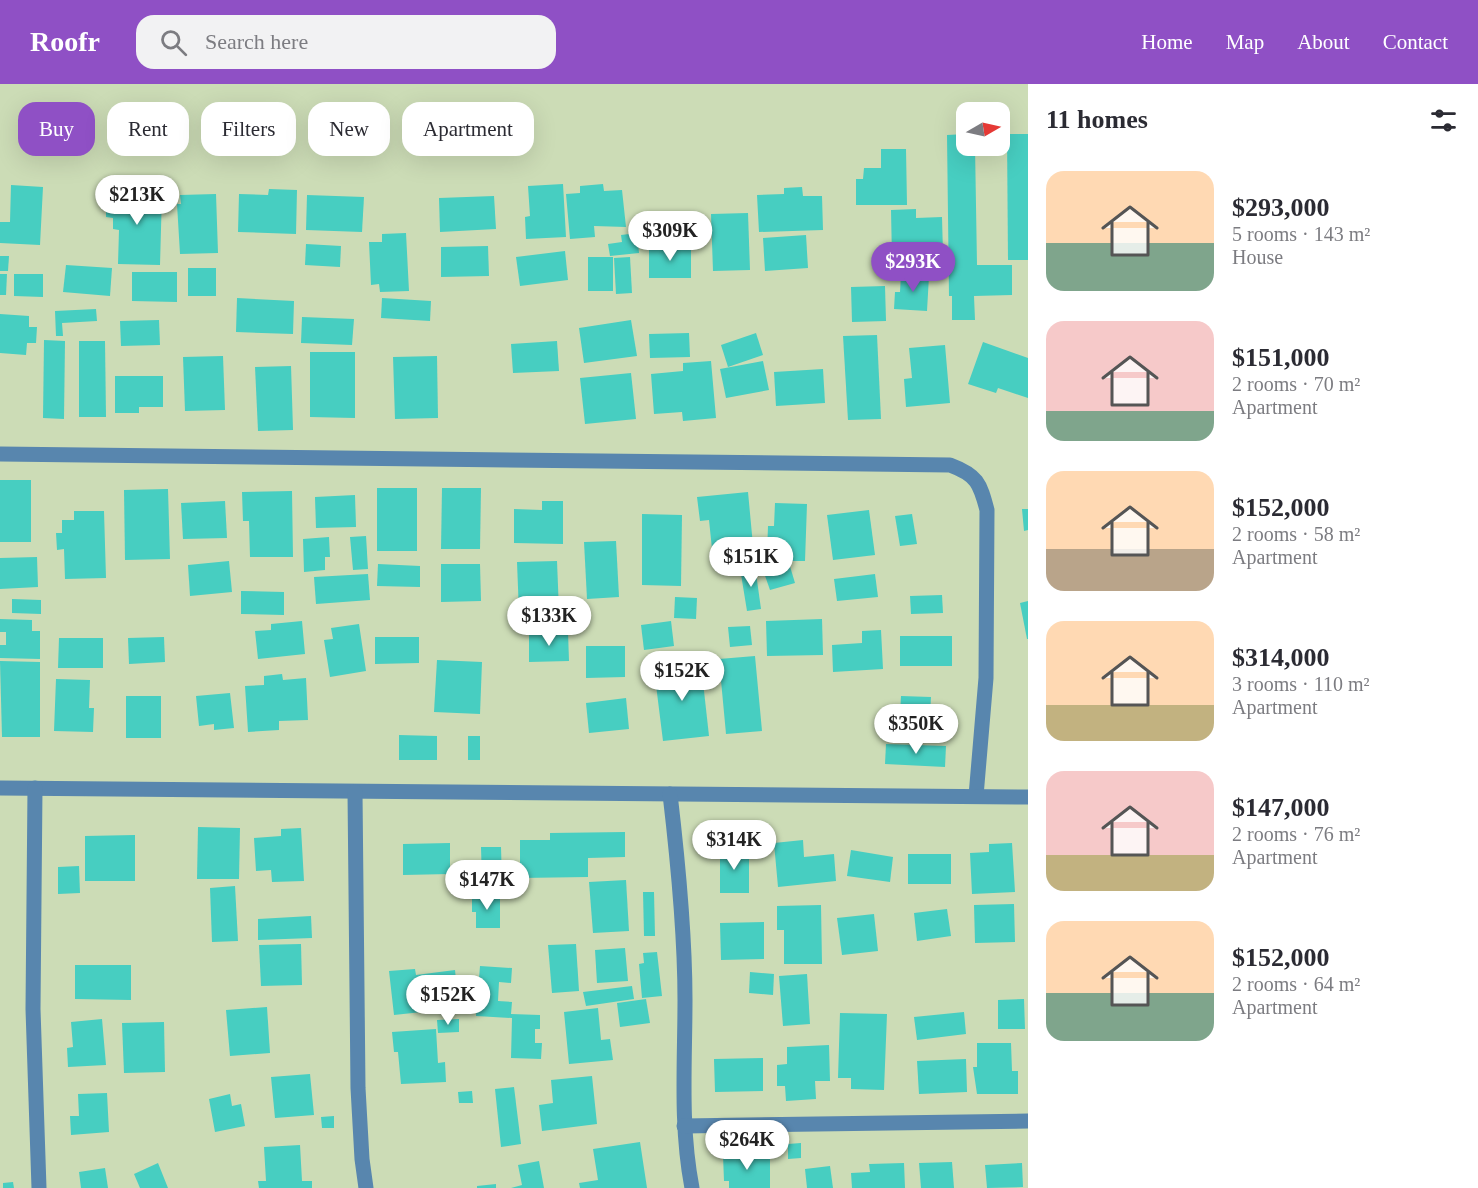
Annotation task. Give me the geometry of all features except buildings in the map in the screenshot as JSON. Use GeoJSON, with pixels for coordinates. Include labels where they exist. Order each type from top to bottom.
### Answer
{"type":"FeatureCollection","features":[{"type":"Feature","properties":{"kind":"street"},"geometry":{"type":"LineString","coordinates":[[0,454],[950,465],[969,472],[981,487],[987,510],[986,678],[976,796]]}},
{"type":"Feature","properties":{"kind":"street"},"geometry":{"type":"LineString","coordinates":[[0,788],[1028,797]]}},
{"type":"Feature","properties":{"kind":"street"},"geometry":{"type":"LineString","coordinates":[[35,789],[33,1009],[39,1188]]}},
{"type":"Feature","properties":{"kind":"street"},"geometry":{"type":"LineString","coordinates":[[355,792],[358,1088],[366,1188]]}},
{"type":"Feature","properties":{"kind":"street"},"geometry":{"type":"LineString","coordinates":[[670,794],[682,905],[684,1126],[692,1188]]}},
{"type":"Feature","properties":{"kind":"street"},"geometry":{"type":"LineString","coordinates":[[684,1126],[1028,1121]]}}]}
